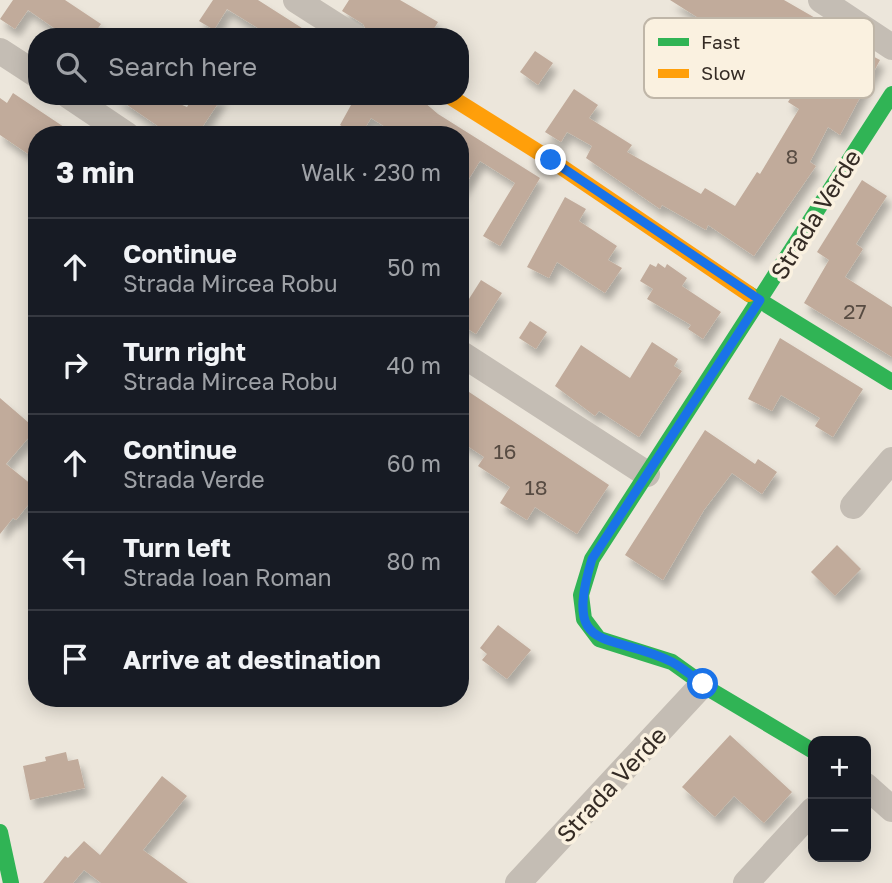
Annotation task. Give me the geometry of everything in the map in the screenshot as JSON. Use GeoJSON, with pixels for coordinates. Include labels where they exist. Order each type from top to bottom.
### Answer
{"type":"FeatureCollection","features":[{"type":"Feature","properties":{"kind":"street"},"geometry":{"type":"LineString","coordinates":[[296,0],[323,7],[345,28]]}},
{"type":"Feature","properties":{"kind":"street"},"geometry":{"type":"LineString","coordinates":[[821,0],[848,18]]}},
{"type":"Feature","properties":{"kind":"street"},"geometry":{"type":"LineString","coordinates":[[874,35],[892,47]]}},
{"type":"Feature","properties":{"kind":"street"},"geometry":{"type":"LineString","coordinates":[[0,51],[28,69]]}},
{"type":"Feature","properties":{"kind":"street","name":"Strada Verde"},"geometry":{"type":"LineString","coordinates":[[808,748],[672,662],[599,639],[584,619],[581,595],[592,559],[892,94]]}},
{"type":"Feature","properties":{"kind":"street"},"geometry":{"type":"LineString","coordinates":[[82,105],[114,126]]}},
{"type":"Feature","properties":{"kind":"street"},"geometry":{"type":"LineString","coordinates":[[463,105],[760,300],[892,382]]}},
{"type":"Feature","properties":{"kind":"street"},"geometry":{"type":"LineString","coordinates":[[469,359],[647,474]]}},
{"type":"Feature","properties":{"kind":"street"},"geometry":{"type":"LineString","coordinates":[[853,506],[892,460]]}},
{"type":"Feature","properties":{"kind":"street","name":"Strada Verde"},"geometry":{"type":"LineString","coordinates":[[518,883],[703,684]]}},
{"type":"Feature","properties":{"kind":"street"},"geometry":{"type":"LineString","coordinates":[[871,790],[892,809]]}},
{"type":"Feature","properties":{"kind":"street"},"geometry":{"type":"LineString","coordinates":[[746,883],[808,815]]}},
{"type":"Feature","properties":{"kind":"street"},"geometry":{"type":"LineString","coordinates":[[0,832],[11,883]]}},
{"type":"Feature","properties":{"kind":"building"},"geometry":{"type":"Polygon","coordinates":[[[13,0],[65,0],[101,24],[98,28],[54,28],[28,10],[15,29],[0,19],[13,0]]]}},
{"type":"Feature","properties":{"kind":"building"},"geometry":{"type":"Polygon","coordinates":[[[213,0],[258,0],[302,28],[258,28],[227,9],[215,28],[199,21],[213,0]]]}},
{"type":"Feature","properties":{"kind":"building"},"geometry":{"type":"Polygon","coordinates":[[[349,0],[400,0],[438,22],[434,28],[365,28],[342,11],[349,0]]]}},
{"type":"Feature","properties":{"kind":"building"},"geometry":{"type":"Polygon","coordinates":[[[670,0],[784,0],[815,18],[698,18],[670,0]]]}},
{"type":"Feature","properties":{"kind":"building"},"geometry":{"type":"Polygon","coordinates":[[[535,51],[553,63],[538,85],[520,72],[535,51]]]}},
{"type":"Feature","properties":{"kind":"building"},"geometry":{"type":"Polygon","coordinates":[[[874,57],[880,60],[874,71],[874,57]]]}},
{"type":"Feature","properties":{"kind":"building"},"geometry":{"type":"Polygon","coordinates":[[[574,89],[598,105],[589,118],[632,145],[627,152],[701,194],[705,188],[735,206],[757,172],[760,174],[799,109],[788,102],[790,98],[860,98],[840,135],[828,127],[810,162],[816,166],[754,256],[708,225],[706,230],[662,205],[660,209],[586,158],[592,146],[567,132],[561,142],[545,132],[574,89]]]}},
{"type":"Feature","properties":{"kind":"building"},"geometry":{"type":"Polygon","coordinates":[[[13,93],[62,126],[28,126],[28,154],[0,135],[0,98],[7,103],[13,93]]]}},
{"type":"Feature","properties":{"kind":"building"},"geometry":{"type":"Polygon","coordinates":[[[127,105],[217,105],[203,126],[158,126],[127,105]]]}},
{"type":"Feature","properties":{"kind":"building"},"geometry":{"type":"Polygon","coordinates":[[[351,105],[428,105],[457,126],[384,126],[371,118],[366,126],[340,125],[351,105]]]}},
{"type":"Feature","properties":{"kind":"building"},"geometry":{"type":"Polygon","coordinates":[[[469,133],[540,178],[500,246],[483,236],[515,183],[480,161],[469,179],[469,133]]]}},
{"type":"Feature","properties":{"kind":"building"},"geometry":{"type":"Polygon","coordinates":[[[862,180],[887,196],[856,244],[863,249],[845,277],[892,307],[892,357],[804,303],[829,260],[817,252],[862,180]]]}},
{"type":"Feature","properties":{"kind":"building"},"geometry":{"type":"Polygon","coordinates":[[[565,197],[586,209],[579,221],[617,246],[608,260],[622,268],[605,293],[557,262],[549,278],[527,267],[565,197]]]}},
{"type":"Feature","properties":{"kind":"building"},"geometry":{"type":"Polygon","coordinates":[[[658,263],[665,268],[667,264],[687,278],[682,286],[721,312],[703,339],[688,329],[691,325],[647,299],[653,289],[640,281],[650,264],[656,267],[658,263]]]}},
{"type":"Feature","properties":{"kind":"building"},"geometry":{"type":"Polygon","coordinates":[[[481,280],[502,293],[476,334],[469,330],[469,299],[481,280]]]}},
{"type":"Feature","properties":{"kind":"building"},"geometry":{"type":"Polygon","coordinates":[[[530,321],[547,332],[536,349],[519,338],[530,321]]]}},
{"type":"Feature","properties":{"kind":"building"},"geometry":{"type":"Polygon","coordinates":[[[780,338],[863,389],[833,437],[815,426],[820,418],[781,395],[772,411],[748,399],[780,338]]]}},
{"type":"Feature","properties":{"kind":"building"},"geometry":{"type":"Polygon","coordinates":[[[652,342],[678,359],[674,366],[682,371],[639,437],[599,411],[595,416],[555,386],[581,345],[630,378],[652,342]]]}},
{"type":"Feature","properties":{"kind":"building"},"geometry":{"type":"Polygon","coordinates":[[[469,392],[609,485],[577,534],[535,507],[527,520],[500,503],[510,487],[478,466],[484,457],[469,447],[469,392]]]}},
{"type":"Feature","properties":{"kind":"building"},"geometry":{"type":"Polygon","coordinates":[[[0,398],[28,422],[28,438],[6,464],[28,482],[28,505],[0,534],[0,398]]]}},
{"type":"Feature","properties":{"kind":"building"},"geometry":{"type":"Polygon","coordinates":[[[705,430],[755,464],[758,459],[777,472],[762,494],[732,473],[704,510],[663,580],[625,555],[705,430]]]}},
{"type":"Feature","properties":{"kind":"building"},"geometry":{"type":"Polygon","coordinates":[[[837,545],[861,569],[835,596],[811,572],[837,545]]]}},
{"type":"Feature","properties":{"kind":"building"},"geometry":{"type":"Polygon","coordinates":[[[498,625],[531,650],[507,679],[482,660],[487,654],[480,648],[498,625]]]}},
{"type":"Feature","properties":{"kind":"building"},"geometry":{"type":"Polygon","coordinates":[[[730,735],[792,792],[764,823],[734,796],[715,817],[682,787],[730,735]]]}},
{"type":"Feature","properties":{"kind":"building"},"geometry":{"type":"Polygon","coordinates":[[[66,752],[68,761],[78,759],[85,788],[30,800],[23,766],[46,761],[45,757],[66,752]]]}},
{"type":"Feature","properties":{"kind":"building"},"geometry":{"type":"Polygon","coordinates":[[[162,776],[187,796],[143,850],[188,883],[101,883],[84,870],[73,883],[43,883],[65,856],[68,858],[84,841],[100,855],[162,776]]]}},
{"type":"Feature","properties":{"kind":"traffic: fast"},"geometry":{"type":"LineString","coordinates":[[808,748],[714,692],[672,662],[599,639],[584,619],[581,595],[592,559],[892,94]]}},
{"type":"Feature","properties":{"kind":"traffic: fast"},"geometry":{"type":"LineString","coordinates":[[749,294],[892,382]]}},
{"type":"Feature","properties":{"kind":"traffic: fast"},"geometry":{"type":"LineString","coordinates":[[0,832],[11,883]]}},
{"type":"Feature","properties":{"kind":"traffic: slow"},"geometry":{"type":"LineString","coordinates":[[463,105],[551,160],[749,294]]}},
{"type":"Feature","properties":{"kind":"route"},"geometry":{"type":"LineString","coordinates":[[551,160],[760,300],[592,559],[581,595],[584,619],[599,639],[672,662],[703,684]]}}]}
